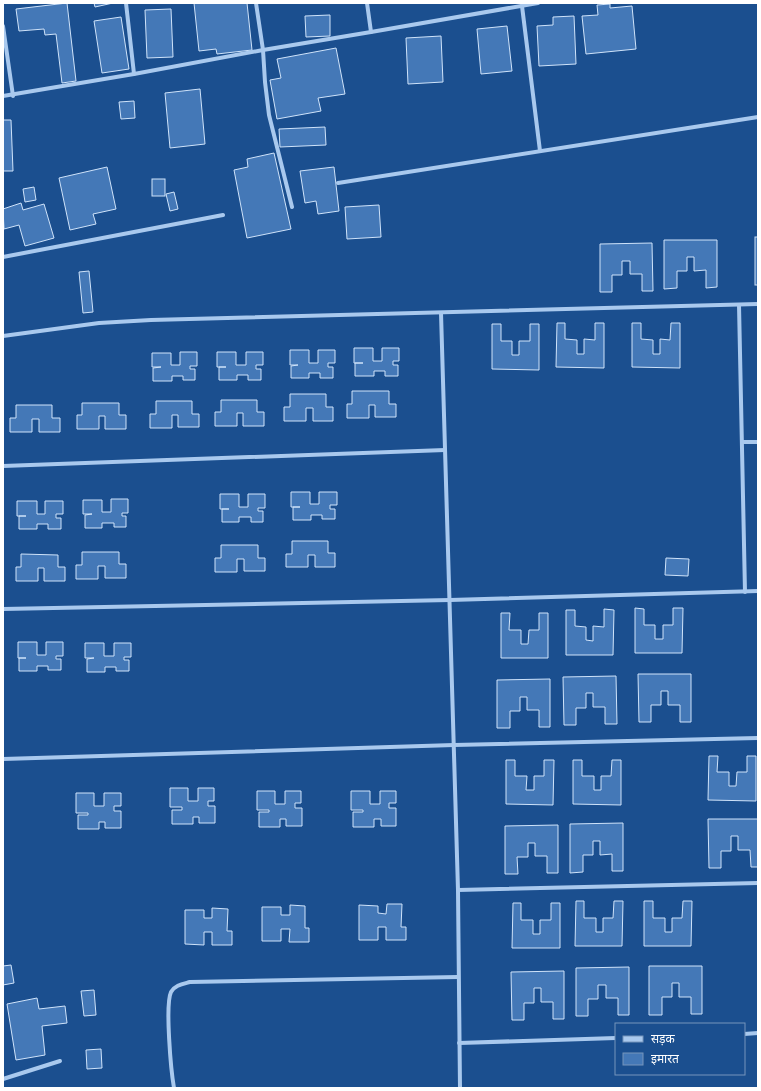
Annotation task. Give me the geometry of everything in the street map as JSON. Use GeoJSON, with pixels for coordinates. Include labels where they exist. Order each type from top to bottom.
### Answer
{"type":"FeatureCollection","features":[{"type":"Feature","properties":{"kind":"street"},"geometry":{"type":"LineString","coordinates":[[126,3],[134,74]]}},
{"type":"Feature","properties":{"kind":"street"},"geometry":{"type":"LineString","coordinates":[[256,3],[263,50],[269,116],[292,207]]}},
{"type":"Feature","properties":{"kind":"street"},"geometry":{"type":"LineString","coordinates":[[367,3],[371,32]]}},
{"type":"Feature","properties":{"kind":"street"},"geometry":{"type":"LineString","coordinates":[[3,96],[13,96],[263,50],[538,3]]}},
{"type":"Feature","properties":{"kind":"street"},"geometry":{"type":"LineString","coordinates":[[522,6],[540,151]]}},
{"type":"Feature","properties":{"kind":"street"},"geometry":{"type":"LineString","coordinates":[[3,26],[13,96]]}},
{"type":"Feature","properties":{"kind":"street"},"geometry":{"type":"LineString","coordinates":[[338,183],[758,117]]}},
{"type":"Feature","properties":{"kind":"street"},"geometry":{"type":"LineString","coordinates":[[3,257],[223,216]]}},
{"type":"Feature","properties":{"kind":"street"},"geometry":{"type":"LineString","coordinates":[[3,336],[99,323],[151,320],[758,304]]}},
{"type":"Feature","properties":{"kind":"street"},"geometry":{"type":"LineString","coordinates":[[739,305],[745,592]]}},
{"type":"Feature","properties":{"kind":"street"},"geometry":{"type":"LineString","coordinates":[[441,313],[458,890],[460,1088]]}},
{"type":"Feature","properties":{"kind":"street"},"geometry":{"type":"LineString","coordinates":[[742,442],[758,442]]}},
{"type":"Feature","properties":{"kind":"street"},"geometry":{"type":"LineString","coordinates":[[3,466],[445,450]]}},
{"type":"Feature","properties":{"kind":"street"},"geometry":{"type":"LineString","coordinates":[[3,609],[450,600],[758,591]]}},
{"type":"Feature","properties":{"kind":"street"},"geometry":{"type":"LineString","coordinates":[[3,759],[454,745],[758,738]]}},
{"type":"Feature","properties":{"kind":"street"},"geometry":{"type":"LineString","coordinates":[[458,890],[758,883]]}},
{"type":"Feature","properties":{"kind":"street"},"geometry":{"type":"LineString","coordinates":[[174,1088],[170,1054],[169,1008],[171,993],[176,986],[190,982],[458,977]]}},
{"type":"Feature","properties":{"kind":"street"},"geometry":{"type":"LineString","coordinates":[[745,1034],[758,1033]]}},
{"type":"Feature","properties":{"kind":"street"},"geometry":{"type":"LineString","coordinates":[[459,1043],[615,1038]]}},
{"type":"Feature","properties":{"kind":"street"},"geometry":{"type":"LineString","coordinates":[[3,1079],[60,1061]]}},
{"type":"Feature","properties":{"kind":"building"},"geometry":{"type":"Polygon","coordinates":[[[67,3],[76,81],[62,83],[56,34],[45,35],[44,29],[19,31],[16,9],[67,3]]]}},
{"type":"Feature","properties":{"kind":"building"},"geometry":{"type":"Polygon","coordinates":[[[94,3],[113,3],[95,7],[94,3]]]}},
{"type":"Feature","properties":{"kind":"building"},"geometry":{"type":"Polygon","coordinates":[[[194,3],[247,3],[252,50],[217,54],[216,49],[199,51],[194,3]]]}},
{"type":"Feature","properties":{"kind":"building"},"geometry":{"type":"Polygon","coordinates":[[[610,4],[610,8],[632,6],[636,49],[586,54],[582,16],[598,15],[597,5],[610,4]]]}},
{"type":"Feature","properties":{"kind":"building"},"geometry":{"type":"Polygon","coordinates":[[[171,9],[173,57],[147,58],[145,10],[171,9]]]}},
{"type":"Feature","properties":{"kind":"building"},"geometry":{"type":"Polygon","coordinates":[[[330,15],[330,36],[306,37],[305,16],[330,15]]]}},
{"type":"Feature","properties":{"kind":"building"},"geometry":{"type":"Polygon","coordinates":[[[574,16],[576,64],[539,66],[537,26],[553,25],[553,17],[574,16]]]}},
{"type":"Feature","properties":{"kind":"building"},"geometry":{"type":"Polygon","coordinates":[[[121,17],[129,69],[102,73],[94,21],[121,17]]]}},
{"type":"Feature","properties":{"kind":"building"},"geometry":{"type":"Polygon","coordinates":[[[507,26],[512,71],[481,74],[477,29],[507,26]]]}},
{"type":"Feature","properties":{"kind":"building"},"geometry":{"type":"Polygon","coordinates":[[[441,36],[443,82],[408,84],[406,38],[441,36]]]}},
{"type":"Feature","properties":{"kind":"building"},"geometry":{"type":"Polygon","coordinates":[[[336,48],[345,94],[318,98],[321,111],[277,119],[270,80],[281,78],[277,59],[336,48]]]}},
{"type":"Feature","properties":{"kind":"building"},"geometry":{"type":"Polygon","coordinates":[[[200,89],[205,144],[170,148],[165,93],[200,89]]]}},
{"type":"Feature","properties":{"kind":"building"},"geometry":{"type":"Polygon","coordinates":[[[134,101],[135,118],[121,119],[119,102],[134,101]]]}},
{"type":"Feature","properties":{"kind":"building"},"geometry":{"type":"Polygon","coordinates":[[[3,120],[11,120],[13,171],[3,171],[3,120]]]}},
{"type":"Feature","properties":{"kind":"building"},"geometry":{"type":"Polygon","coordinates":[[[325,127],[326,145],[280,147],[279,129],[325,127]]]}},
{"type":"Feature","properties":{"kind":"building"},"geometry":{"type":"Polygon","coordinates":[[[274,153],[291,229],[247,238],[234,170],[248,167],[247,159],[274,153]]]}},
{"type":"Feature","properties":{"kind":"building"},"geometry":{"type":"Polygon","coordinates":[[[107,167],[116,209],[93,214],[96,224],[70,230],[59,178],[107,167]]]}},
{"type":"Feature","properties":{"kind":"building"},"geometry":{"type":"Polygon","coordinates":[[[334,167],[339,211],[318,214],[316,201],[305,203],[300,171],[334,167]]]}},
{"type":"Feature","properties":{"kind":"building"},"geometry":{"type":"Polygon","coordinates":[[[152,179],[165,179],[165,196],[152,196],[152,179]]]}},
{"type":"Feature","properties":{"kind":"building"},"geometry":{"type":"Polygon","coordinates":[[[34,187],[36,200],[25,202],[23,189],[34,187]]]}},
{"type":"Feature","properties":{"kind":"building"},"geometry":{"type":"Polygon","coordinates":[[[174,192],[178,209],[170,211],[166,194],[174,192]]]}},
{"type":"Feature","properties":{"kind":"building"},"geometry":{"type":"Polygon","coordinates":[[[21,203],[23,210],[44,204],[54,238],[25,246],[19,225],[4,229],[3,209],[21,203]]]}},
{"type":"Feature","properties":{"kind":"building"},"geometry":{"type":"Polygon","coordinates":[[[379,205],[381,237],[347,239],[345,207],[379,205]]]}},
{"type":"Feature","properties":{"kind":"building"},"geometry":{"type":"Polygon","coordinates":[[[755,237],[758,237],[758,285],[755,285],[755,237]]]}},
{"type":"Feature","properties":{"kind":"building"},"geometry":{"type":"Polygon","coordinates":[[[664,240],[717,240],[717,287],[706,288],[706,270],[694,271],[694,257],[687,257],[687,271],[677,271],[677,288],[664,289],[664,240]]]}},
{"type":"Feature","properties":{"kind":"building"},"geometry":{"type":"Polygon","coordinates":[[[652,243],[653,291],[642,291],[642,274],[630,274],[630,261],[622,261],[622,275],[612,275],[612,292],[600,292],[600,244],[652,243]]]}},
{"type":"Feature","properties":{"kind":"building"},"geometry":{"type":"Polygon","coordinates":[[[89,271],[93,312],[83,313],[79,272],[89,271]]]}},
{"type":"Feature","properties":{"kind":"building"},"geometry":{"type":"Polygon","coordinates":[[[557,323],[565,323],[565,339],[577,340],[577,354],[584,354],[584,339],[595,340],[595,323],[604,323],[604,368],[556,367],[557,323]]]}},
{"type":"Feature","properties":{"kind":"building"},"geometry":{"type":"Polygon","coordinates":[[[632,323],[641,323],[641,339],[653,340],[653,354],[660,354],[660,339],[670,340],[671,323],[680,323],[680,368],[632,367],[632,323]]]}},
{"type":"Feature","properties":{"kind":"building"},"geometry":{"type":"Polygon","coordinates":[[[492,324],[501,324],[501,341],[512,341],[512,355],[519,355],[519,341],[530,341],[530,324],[539,324],[539,370],[492,369],[492,324]]]}},
{"type":"Feature","properties":{"kind":"building"},"geometry":{"type":"Polygon","coordinates":[[[354,348],[373,348],[373,361],[382,361],[382,348],[399,348],[399,361],[393,361],[393,365],[398,365],[398,376],[385,376],[385,371],[374,371],[374,376],[355,376],[354,348]]]}},
{"type":"Feature","properties":{"kind":"building"},"geometry":{"type":"Polygon","coordinates":[[[290,350],[309,350],[309,363],[318,363],[318,350],[335,350],[335,363],[328,363],[328,367],[333,367],[333,378],[320,378],[320,373],[309,373],[309,378],[291,378],[291,366],[298,365],[290,365],[290,350]]]}},
{"type":"Feature","properties":{"kind":"building"},"geometry":{"type":"Polygon","coordinates":[[[180,352],[197,352],[197,366],[190,366],[190,369],[195,369],[195,380],[183,380],[183,376],[172,376],[172,381],[153,381],[153,368],[161,367],[152,367],[152,353],[171,353],[171,365],[180,365],[180,352]]]}},
{"type":"Feature","properties":{"kind":"building"},"geometry":{"type":"Polygon","coordinates":[[[217,352],[236,352],[236,365],[246,365],[246,352],[263,352],[263,365],[256,365],[256,369],[261,369],[261,380],[248,380],[248,375],[237,375],[237,380],[219,380],[217,352]]]}},
{"type":"Feature","properties":{"kind":"building"},"geometry":{"type":"Polygon","coordinates":[[[352,391],[389,391],[389,404],[396,404],[396,417],[375,417],[375,405],[369,405],[369,418],[347,418],[347,404],[352,404],[352,391]]]}},
{"type":"Feature","properties":{"kind":"building"},"geometry":{"type":"Polygon","coordinates":[[[290,394],[326,394],[326,407],[333,407],[333,421],[313,421],[313,408],[306,408],[306,421],[284,421],[284,407],[290,407],[290,394]]]}},
{"type":"Feature","properties":{"kind":"building"},"geometry":{"type":"Polygon","coordinates":[[[221,400],[257,400],[257,412],[264,412],[264,426],[243,426],[243,413],[237,413],[237,426],[215,426],[215,412],[221,412],[221,400]]]}},
{"type":"Feature","properties":{"kind":"building"},"geometry":{"type":"Polygon","coordinates":[[[156,401],[192,401],[192,414],[199,414],[199,427],[178,427],[178,415],[172,415],[172,428],[150,428],[150,414],[156,414],[156,401]]]}},
{"type":"Feature","properties":{"kind":"building"},"geometry":{"type":"Polygon","coordinates":[[[82,403],[119,403],[119,415],[126,415],[126,429],[105,429],[105,416],[99,416],[99,429],[77,429],[77,415],[82,415],[82,403]]]}},
{"type":"Feature","properties":{"kind":"building"},"geometry":{"type":"Polygon","coordinates":[[[16,405],[52,405],[52,418],[60,418],[60,432],[39,432],[39,419],[32,419],[32,432],[10,432],[10,418],[16,418],[16,405]]]}},
{"type":"Feature","properties":{"kind":"building"},"geometry":{"type":"Polygon","coordinates":[[[291,492],[310,492],[310,504],[319,504],[319,492],[337,492],[337,505],[330,505],[330,509],[335,509],[335,519],[322,519],[322,515],[311,515],[311,520],[293,520],[291,492]]]}},
{"type":"Feature","properties":{"kind":"building"},"geometry":{"type":"Polygon","coordinates":[[[220,494],[239,494],[239,507],[248,507],[248,494],[265,494],[265,508],[258,508],[258,511],[263,511],[263,522],[251,522],[251,517],[239,517],[239,522],[222,522],[220,494]]]}},
{"type":"Feature","properties":{"kind":"building"},"geometry":{"type":"Polygon","coordinates":[[[111,499],[128,499],[128,513],[122,513],[122,516],[126,516],[126,527],[114,527],[114,523],[102,523],[102,528],[85,528],[85,515],[92,514],[83,514],[83,500],[102,500],[102,512],[111,512],[111,499]]]}},
{"type":"Feature","properties":{"kind":"building"},"geometry":{"type":"Polygon","coordinates":[[[17,501],[37,501],[37,514],[45,514],[45,501],[63,501],[63,514],[56,514],[56,518],[61,518],[61,529],[48,529],[48,524],[37,524],[37,529],[19,529],[17,501]]]}},
{"type":"Feature","properties":{"kind":"building"},"geometry":{"type":"Polygon","coordinates":[[[292,541],[328,541],[328,553],[335,553],[335,567],[315,567],[315,555],[308,555],[308,567],[286,567],[286,554],[292,554],[292,541]]]}},
{"type":"Feature","properties":{"kind":"building"},"geometry":{"type":"Polygon","coordinates":[[[221,545],[258,545],[258,558],[265,558],[265,571],[244,571],[244,559],[237,559],[237,572],[215,572],[215,558],[221,558],[221,545]]]}},
{"type":"Feature","properties":{"kind":"building"},"geometry":{"type":"Polygon","coordinates":[[[82,552],[119,552],[119,564],[126,564],[126,578],[105,578],[105,566],[98,566],[98,579],[76,579],[76,565],[82,565],[82,552]]]}},
{"type":"Feature","properties":{"kind":"building"},"geometry":{"type":"Polygon","coordinates":[[[21,554],[58,555],[58,567],[65,567],[65,581],[44,581],[44,568],[38,568],[38,581],[16,581],[16,567],[21,567],[21,554]]]}},
{"type":"Feature","properties":{"kind":"building"},"geometry":{"type":"Polygon","coordinates":[[[666,558],[689,559],[688,576],[665,575],[666,558]]]}},
{"type":"Feature","properties":{"kind":"building"},"geometry":{"type":"Polygon","coordinates":[[[635,608],[644,609],[644,625],[655,625],[655,639],[663,639],[663,625],[673,625],[673,608],[683,608],[682,653],[635,653],[635,608]]]}},
{"type":"Feature","properties":{"kind":"building"},"geometry":{"type":"Polygon","coordinates":[[[604,609],[614,610],[613,655],[566,655],[566,610],[575,610],[575,626],[586,627],[586,640],[593,641],[593,626],[604,627],[604,609]]]}},
{"type":"Feature","properties":{"kind":"building"},"geometry":{"type":"Polygon","coordinates":[[[501,613],[510,613],[509,630],[521,630],[521,644],[528,644],[529,630],[539,630],[539,613],[548,613],[548,658],[501,658],[501,613]]]}},
{"type":"Feature","properties":{"kind":"building"},"geometry":{"type":"Polygon","coordinates":[[[18,642],[37,642],[37,655],[46,655],[46,642],[63,642],[63,656],[56,656],[56,659],[61,659],[61,670],[48,670],[48,666],[37,666],[37,671],[19,671],[18,642]]]}},
{"type":"Feature","properties":{"kind":"building"},"geometry":{"type":"Polygon","coordinates":[[[85,643],[104,643],[104,656],[114,656],[114,643],[131,643],[131,657],[124,657],[124,660],[129,660],[129,671],[116,671],[116,667],[105,667],[105,672],[87,672],[87,659],[94,658],[85,658],[85,643]]]}},
{"type":"Feature","properties":{"kind":"building"},"geometry":{"type":"Polygon","coordinates":[[[638,674],[691,674],[691,722],[680,722],[680,705],[668,705],[668,691],[661,691],[661,705],[651,705],[651,722],[639,722],[638,674]]]}},
{"type":"Feature","properties":{"kind":"building"},"geometry":{"type":"Polygon","coordinates":[[[616,676],[617,724],[605,724],[605,707],[593,707],[593,693],[586,693],[586,708],[576,708],[576,725],[564,725],[563,677],[616,676]]]}},
{"type":"Feature","properties":{"kind":"building"},"geometry":{"type":"Polygon","coordinates":[[[550,679],[550,727],[539,727],[539,710],[527,710],[527,697],[520,697],[520,711],[510,711],[510,728],[497,728],[497,680],[550,679]]]}},
{"type":"Feature","properties":{"kind":"building"},"geometry":{"type":"Polygon","coordinates":[[[709,756],[718,756],[717,772],[729,772],[729,786],[736,786],[737,772],[747,772],[747,756],[756,756],[756,801],[708,800],[709,756]]]}},
{"type":"Feature","properties":{"kind":"building"},"geometry":{"type":"Polygon","coordinates":[[[506,760],[515,760],[515,776],[527,776],[526,790],[534,790],[534,776],[544,776],[544,760],[554,760],[553,805],[506,804],[506,760]]]}},
{"type":"Feature","properties":{"kind":"building"},"geometry":{"type":"Polygon","coordinates":[[[573,760],[582,760],[582,776],[594,776],[594,790],[601,790],[601,776],[611,776],[612,760],[621,760],[621,805],[573,804],[573,760]]]}},
{"type":"Feature","properties":{"kind":"building"},"geometry":{"type":"Polygon","coordinates":[[[170,788],[188,788],[188,801],[198,801],[198,788],[214,788],[214,801],[208,801],[208,806],[215,806],[215,823],[199,823],[199,817],[193,817],[193,824],[172,824],[172,810],[182,810],[182,807],[170,807],[170,788]]]}},
{"type":"Feature","properties":{"kind":"building"},"geometry":{"type":"Polygon","coordinates":[[[257,791],[275,791],[275,804],[285,804],[285,791],[301,791],[301,803],[295,803],[295,808],[302,808],[302,826],[286,826],[286,819],[280,819],[280,827],[259,827],[259,812],[269,812],[269,810],[257,810],[257,791]]]}},
{"type":"Feature","properties":{"kind":"building"},"geometry":{"type":"Polygon","coordinates":[[[351,791],[370,791],[370,804],[380,804],[380,791],[396,791],[396,803],[389,803],[389,808],[396,808],[396,826],[381,826],[381,819],[374,819],[374,827],[353,827],[353,812],[363,812],[363,810],[351,810],[351,791]]]}},
{"type":"Feature","properties":{"kind":"building"},"geometry":{"type":"Polygon","coordinates":[[[76,793],[94,793],[94,806],[104,806],[104,793],[121,793],[121,806],[114,806],[114,811],[121,811],[121,828],[105,828],[105,822],[99,822],[99,829],[78,829],[78,815],[88,815],[88,813],[76,813],[76,793]]]}},
{"type":"Feature","properties":{"kind":"building"},"geometry":{"type":"Polygon","coordinates":[[[708,819],[758,819],[758,867],[751,867],[750,850],[738,850],[738,836],[731,836],[731,851],[721,851],[721,868],[709,868],[708,819]]]}},
{"type":"Feature","properties":{"kind":"building"},"geometry":{"type":"Polygon","coordinates":[[[623,823],[623,871],[612,871],[612,854],[600,855],[600,841],[593,841],[593,855],[583,855],[583,872],[570,873],[570,824],[623,823]]]}},
{"type":"Feature","properties":{"kind":"building"},"geometry":{"type":"Polygon","coordinates":[[[558,825],[558,873],[547,873],[547,856],[535,856],[535,843],[528,843],[528,857],[517,857],[518,874],[505,874],[505,826],[558,825]]]}},
{"type":"Feature","properties":{"kind":"building"},"geometry":{"type":"Polygon","coordinates":[[[576,901],[584,901],[584,918],[596,918],[596,932],[603,932],[603,918],[613,918],[614,901],[623,901],[622,946],[575,946],[576,901]]]}},
{"type":"Feature","properties":{"kind":"building"},"geometry":{"type":"Polygon","coordinates":[[[644,901],[653,901],[653,918],[665,918],[665,932],[672,932],[672,918],[682,918],[683,901],[692,901],[691,946],[644,946],[644,901]]]}},
{"type":"Feature","properties":{"kind":"building"},"geometry":{"type":"Polygon","coordinates":[[[513,903],[521,903],[521,920],[533,920],[533,934],[540,934],[540,920],[551,920],[551,903],[560,903],[560,948],[512,948],[513,903]]]}},
{"type":"Feature","properties":{"kind":"building"},"geometry":{"type":"Polygon","coordinates":[[[387,904],[402,904],[401,927],[406,927],[406,940],[386,940],[386,927],[378,927],[378,940],[359,940],[359,905],[378,906],[378,913],[386,914],[387,904]]]}},
{"type":"Feature","properties":{"kind":"building"},"geometry":{"type":"Polygon","coordinates":[[[290,905],[305,906],[305,928],[309,928],[309,942],[289,942],[290,929],[281,929],[281,941],[262,941],[262,907],[281,907],[281,915],[290,915],[290,905]]]}},
{"type":"Feature","properties":{"kind":"building"},"geometry":{"type":"Polygon","coordinates":[[[212,908],[228,909],[227,931],[232,931],[232,945],[212,945],[212,932],[204,932],[204,945],[185,944],[185,910],[204,910],[204,918],[212,918],[212,908]]]}},
{"type":"Feature","properties":{"kind":"building"},"geometry":{"type":"Polygon","coordinates":[[[11,965],[14,983],[3,985],[3,966],[11,965]]]}},
{"type":"Feature","properties":{"kind":"building"},"geometry":{"type":"Polygon","coordinates":[[[649,966],[702,966],[702,1014],[691,1014],[691,997],[679,997],[679,983],[672,983],[672,997],[662,997],[662,1015],[649,1015],[649,966]]]}},
{"type":"Feature","properties":{"kind":"building"},"geometry":{"type":"Polygon","coordinates":[[[629,967],[629,1015],[618,1015],[618,998],[606,998],[606,985],[598,985],[598,999],[588,999],[588,1016],[576,1016],[576,968],[629,967]]]}},
{"type":"Feature","properties":{"kind":"building"},"geometry":{"type":"Polygon","coordinates":[[[564,971],[564,1019],[553,1019],[553,1002],[541,1002],[541,988],[534,988],[534,1003],[524,1003],[524,1020],[512,1020],[511,972],[564,971]]]}},
{"type":"Feature","properties":{"kind":"building"},"geometry":{"type":"Polygon","coordinates":[[[94,990],[96,1015],[84,1016],[81,991],[94,990]]]}},
{"type":"Feature","properties":{"kind":"building"},"geometry":{"type":"Polygon","coordinates":[[[37,998],[39,1009],[65,1006],[67,1023],[42,1026],[45,1055],[16,1060],[7,1004],[37,998]]]}},
{"type":"Feature","properties":{"kind":"building"},"geometry":{"type":"Polygon","coordinates":[[[101,1049],[102,1068],[87,1069],[86,1050],[101,1049]]]}}]}
